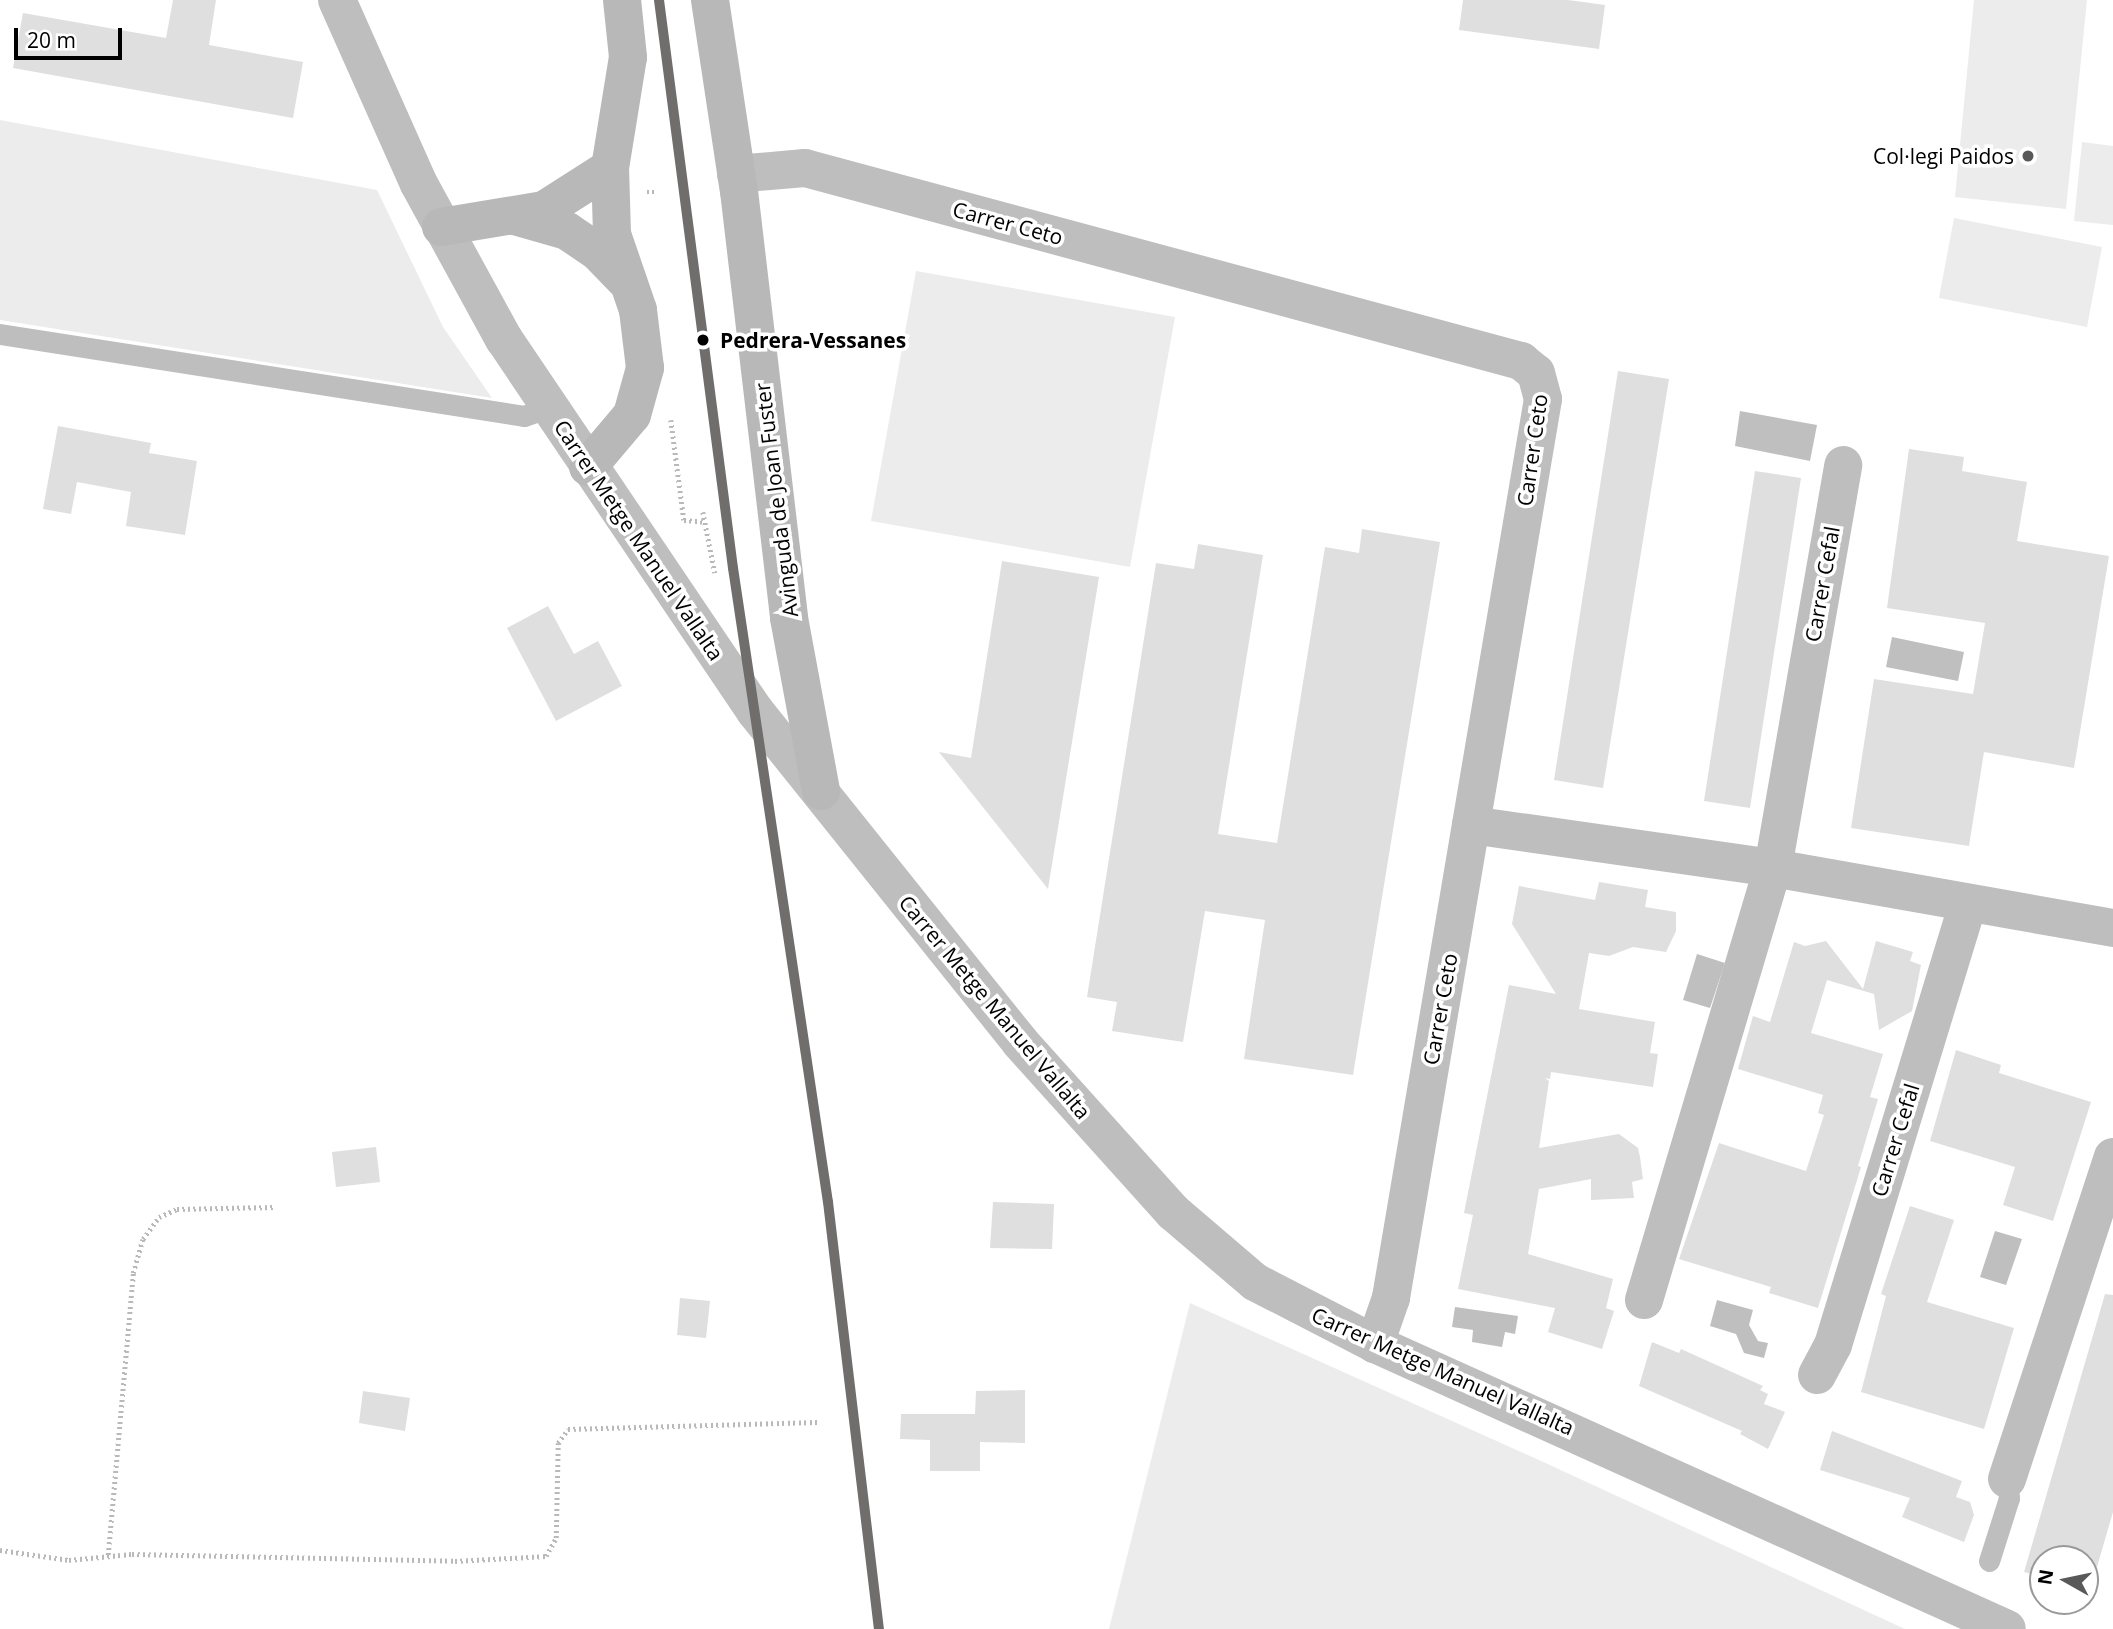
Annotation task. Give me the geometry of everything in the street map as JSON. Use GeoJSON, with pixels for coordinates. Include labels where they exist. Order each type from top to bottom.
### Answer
{"type":"FeatureCollection","features":[{"type":"Feature","properties":{"kind":"main road"},"geometry":{"type":"LineString","coordinates":[[588,467],[622,430],[640,394],[645,368],[643,344],[628,283],[612,234],[610,168],[628,57],[622,0]]}},
{"type":"Feature","properties":{"kind":"main road","name":"Avinguda de Joan Fuster"},"geometry":{"type":"LineString","coordinates":[[710,0],[736,174],[789,618],[821,791]]}},
{"type":"Feature","properties":{"kind":"main road"},"geometry":{"type":"LineString","coordinates":[[440,227],[518,217],[544,210],[610,168]]}},
{"type":"Feature","properties":{"kind":"main road"},"geometry":{"type":"LineString","coordinates":[[518,217],[567,231],[598,253],[628,283]]}},
{"type":"Feature","properties":{"kind":"street","name":"Carrer Metge Manuel Vallalta"},"geometry":{"type":"LineString","coordinates":[[337,0],[440,227],[588,467],[755,711],[1020,1042],[1173,1212],[1255,1282],[1375,1344],[2007,1629]]}},
{"type":"Feature","properties":{"kind":"street","name":"Carrer Ceto"},"geometry":{"type":"LineString","coordinates":[[736,174],[805,168],[1530,366],[1542,385],[1543,399],[1391,1298],[1375,1344]]}},
{"type":"Feature","properties":{"kind":"street","name":"Carrer Cefal"},"geometry":{"type":"LineString","coordinates":[[1644,1300],[1773,868],[1843,465]]}},
{"type":"Feature","properties":{"kind":"street"},"geometry":{"type":"LineString","coordinates":[[1471,825],[1773,868],[2113,928]]}},
{"type":"Feature","properties":{"kind":"street","name":"Carrer Cefal"},"geometry":{"type":"LineString","coordinates":[[1817,1375],[1833,1345],[1968,904]]}},
{"type":"Feature","properties":{"kind":"street"},"geometry":{"type":"LineString","coordinates":[[2007,1479],[2113,1157]]}},
{"type":"Feature","properties":{"kind":"lane"},"geometry":{"type":"LineString","coordinates":[[0,334],[524,416],[550,407]]}},
{"type":"Feature","properties":{"kind":"lane"},"geometry":{"type":"LineString","coordinates":[[1989,1561],[2009,1498],[2007,1479]]}},
{"type":"Feature","properties":{"kind":"path"},"geometry":{"type":"LineString","coordinates":[[670,414],[684,520],[705,522]]}},
{"type":"Feature","properties":{"kind":"path"},"geometry":{"type":"LineString","coordinates":[[703,512],[715,573]]}},
{"type":"Feature","properties":{"kind":"path"},"geometry":{"type":"LineString","coordinates":[[108,1555],[133,1273],[143,1239],[159,1217],[177,1209],[274,1207]]}},
{"type":"Feature","properties":{"kind":"path"},"geometry":{"type":"LineString","coordinates":[[0,1550],[69,1560],[108,1555],[455,1561],[546,1556],[556,1538],[558,1443],[568,1429],[818,1422]]}},
{"type":"Feature","properties":{"kind":"shaded area"},"geometry":{"type":"Polygon","coordinates":[[[1974,0],[2087,0],[2066,209],[1955,197],[1974,0]]]}},
{"type":"Feature","properties":{"kind":"shaded area"},"geometry":{"type":"Polygon","coordinates":[[[0,120],[377,190],[443,327],[492,398],[0,320],[0,120]]]}},
{"type":"Feature","properties":{"kind":"shaded area"},"geometry":{"type":"Polygon","coordinates":[[[2082,142],[2113,146],[2113,225],[2074,221],[2082,142]]]}},
{"type":"Feature","properties":{"kind":"shaded area"},"geometry":{"type":"Polygon","coordinates":[[[1954,218],[2102,247],[2087,327],[1939,298],[1954,218]]]}},
{"type":"Feature","properties":{"kind":"shaded area"},"geometry":{"type":"Polygon","coordinates":[[[916,271],[1175,317],[1130,567],[871,521],[916,271]]]}},
{"type":"Feature","properties":{"kind":"shaded area"},"geometry":{"type":"Polygon","coordinates":[[[1740,411],[1817,425],[1810,461],[1735,446],[1740,411]]]}},
{"type":"Feature","properties":{"kind":"shaded area"},"geometry":{"type":"Polygon","coordinates":[[[1892,637],[1964,652],[1958,681],[1886,667],[1892,637]]]}},
{"type":"Feature","properties":{"kind":"shaded area"},"geometry":{"type":"Polygon","coordinates":[[[1697,954],[1725,963],[1710,1008],[1683,1000],[1697,954]]]}},
{"type":"Feature","properties":{"kind":"shaded area"},"geometry":{"type":"Polygon","coordinates":[[[1995,1231],[2022,1239],[2006,1285],[1980,1277],[1995,1231]]]}},
{"type":"Feature","properties":{"kind":"shaded area"},"geometry":{"type":"Polygon","coordinates":[[[1717,1300],[1753,1310],[1749,1325],[1758,1341],[1768,1343],[1764,1358],[1744,1353],[1736,1334],[1710,1326],[1717,1300]]]}},
{"type":"Feature","properties":{"kind":"shaded area"},"geometry":{"type":"Polygon","coordinates":[[[1190,1303],[1539,1460],[1905,1629],[1109,1629],[1190,1303]]]}},
{"type":"Feature","properties":{"kind":"shaded area"},"geometry":{"type":"Polygon","coordinates":[[[1455,1307],[1518,1316],[1515,1334],[1505,1332],[1502,1347],[1472,1342],[1473,1330],[1452,1327],[1455,1307]]]}},
{"type":"Feature","properties":{"kind":"building"},"geometry":{"type":"Polygon","coordinates":[[[173,0],[216,0],[209,45],[303,62],[293,118],[13,68],[23,13],[166,38],[173,0]]]}},
{"type":"Feature","properties":{"kind":"building"},"geometry":{"type":"Polygon","coordinates":[[[1463,0],[1568,0],[1605,5],[1599,49],[1459,30],[1463,0]]]}},
{"type":"Feature","properties":{"kind":"building"},"geometry":{"type":"Polygon","coordinates":[[[1618,371],[1669,379],[1603,788],[1554,780],[1618,371]]]}},
{"type":"Feature","properties":{"kind":"building"},"geometry":{"type":"Polygon","coordinates":[[[58,426],[151,443],[149,453],[197,461],[185,535],[126,526],[131,492],[77,482],[71,514],[43,509],[58,426]]]}},
{"type":"Feature","properties":{"kind":"building"},"geometry":{"type":"Polygon","coordinates":[[[1909,449],[1964,457],[1962,471],[2027,482],[2017,541],[2109,556],[2074,768],[1984,752],[1969,846],[1851,828],[1874,679],[1973,694],[1985,623],[1887,608],[1909,449]]]}},
{"type":"Feature","properties":{"kind":"building"},"geometry":{"type":"Polygon","coordinates":[[[1755,471],[1801,478],[1750,808],[1704,801],[1755,471]]]}},
{"type":"Feature","properties":{"kind":"building"},"geometry":{"type":"Polygon","coordinates":[[[1362,529],[1440,542],[1353,1075],[1244,1059],[1265,920],[1205,911],[1183,1042],[1112,1031],[1117,1002],[1087,997],[1156,563],[1194,569],[1198,544],[1263,555],[1218,834],[1277,843],[1325,547],[1359,553],[1362,529]]]}},
{"type":"Feature","properties":{"kind":"building"},"geometry":{"type":"Polygon","coordinates":[[[1002,561],[1099,577],[1048,889],[939,752],[971,758],[1002,561]]]}},
{"type":"Feature","properties":{"kind":"building"},"geometry":{"type":"Polygon","coordinates":[[[548,606],[574,654],[598,641],[622,686],[556,721],[507,628],[548,606]]]}},
{"type":"Feature","properties":{"kind":"building"},"geometry":{"type":"Polygon","coordinates":[[[1599,882],[1648,890],[1645,907],[1676,912],[1676,931],[1666,952],[1633,947],[1609,956],[1589,953],[1579,1009],[1655,1022],[1650,1053],[1658,1054],[1653,1087],[1551,1072],[1550,1079],[1545,1078],[1549,1081],[1539,1148],[1619,1134],[1638,1148],[1640,1157],[1643,1179],[1632,1182],[1634,1198],[1591,1200],[1591,1179],[1539,1189],[1528,1254],[1613,1279],[1606,1308],[1614,1311],[1602,1349],[1548,1332],[1555,1308],[1458,1289],[1473,1215],[1464,1213],[1509,985],[1556,994],[1512,924],[1519,886],[1595,900],[1599,882]]]}},
{"type":"Feature","properties":{"kind":"building"},"geometry":{"type":"Polygon","coordinates":[[[1826,941],[1863,989],[1876,941],[1913,952],[1910,961],[1921,965],[1912,1011],[1879,1030],[1874,994],[1827,980],[1811,1033],[1883,1054],[1870,1097],[1878,1099],[1858,1166],[1861,1167],[1818,1308],[1769,1293],[1771,1287],[1679,1259],[1719,1143],[1806,1171],[1824,1115],[1818,1113],[1823,1095],[1738,1069],[1753,1016],[1770,1022],[1794,942],[1805,946],[1826,941]]]}},
{"type":"Feature","properties":{"kind":"building"},"geometry":{"type":"Polygon","coordinates":[[[1956,1050],[2001,1065],[1999,1073],[2091,1102],[2053,1221],[2003,1205],[2015,1167],[1930,1141],[1956,1050]]]}},
{"type":"Feature","properties":{"kind":"building"},"geometry":{"type":"Polygon","coordinates":[[[376,1147],[380,1182],[336,1187],[332,1152],[376,1147]]]}},
{"type":"Feature","properties":{"kind":"building"},"geometry":{"type":"Polygon","coordinates":[[[993,1202],[1054,1204],[1052,1249],[990,1248],[993,1202]]]}},
{"type":"Feature","properties":{"kind":"building"},"geometry":{"type":"Polygon","coordinates":[[[1910,1206],[1954,1220],[1927,1302],[2014,1328],[1984,1429],[1861,1392],[1886,1296],[1881,1294],[1910,1206]]]}},
{"type":"Feature","properties":{"kind":"building"},"geometry":{"type":"Polygon","coordinates":[[[2105,1294],[2113,1295],[2113,1512],[2099,1560],[2099,1545],[2032,1545],[2105,1294]]]}},
{"type":"Feature","properties":{"kind":"building"},"geometry":{"type":"Polygon","coordinates":[[[680,1298],[710,1301],[706,1338],[677,1335],[680,1298]]]}},
{"type":"Feature","properties":{"kind":"building"},"geometry":{"type":"Polygon","coordinates":[[[1652,1342],[1679,1353],[1681,1349],[1763,1386],[1760,1390],[1768,1394],[1764,1404],[1785,1412],[1768,1449],[1740,1434],[1742,1431],[1639,1386],[1652,1342]]]}},
{"type":"Feature","properties":{"kind":"building"},"geometry":{"type":"Polygon","coordinates":[[[1025,1390],[1025,1443],[980,1442],[980,1471],[930,1471],[930,1440],[900,1439],[901,1414],[975,1414],[976,1391],[1025,1390]]]}},
{"type":"Feature","properties":{"kind":"building"},"geometry":{"type":"Polygon","coordinates":[[[363,1391],[410,1398],[405,1431],[359,1423],[363,1391]]]}},
{"type":"Feature","properties":{"kind":"building"},"geometry":{"type":"Polygon","coordinates":[[[1832,1431],[1962,1481],[1956,1497],[1970,1502],[1974,1515],[1964,1542],[1902,1517],[1910,1498],[1820,1470],[1832,1431]]]}},
{"type":"Feature","properties":{"kind":"building"},"geometry":{"type":"Polygon","coordinates":[[[2029,1555],[2029,1573],[2024,1572],[2029,1555]]]}},
{"type":"Feature","properties":{"kind":"transit line"},"geometry":{"type":"LineString","coordinates":[[659,0],[733,568],[828,1202],[879,1629]]}},
{"type":"Feature","properties":{"kind":"place","name":"Col·legi Paidos"},"geometry":{"type":"Point","coordinates":[2028,156]}},
{"type":"Feature","properties":{"kind":"place","name":"Pedrera-Vessanes"},"geometry":{"type":"Point","coordinates":[703,340]}}]}
